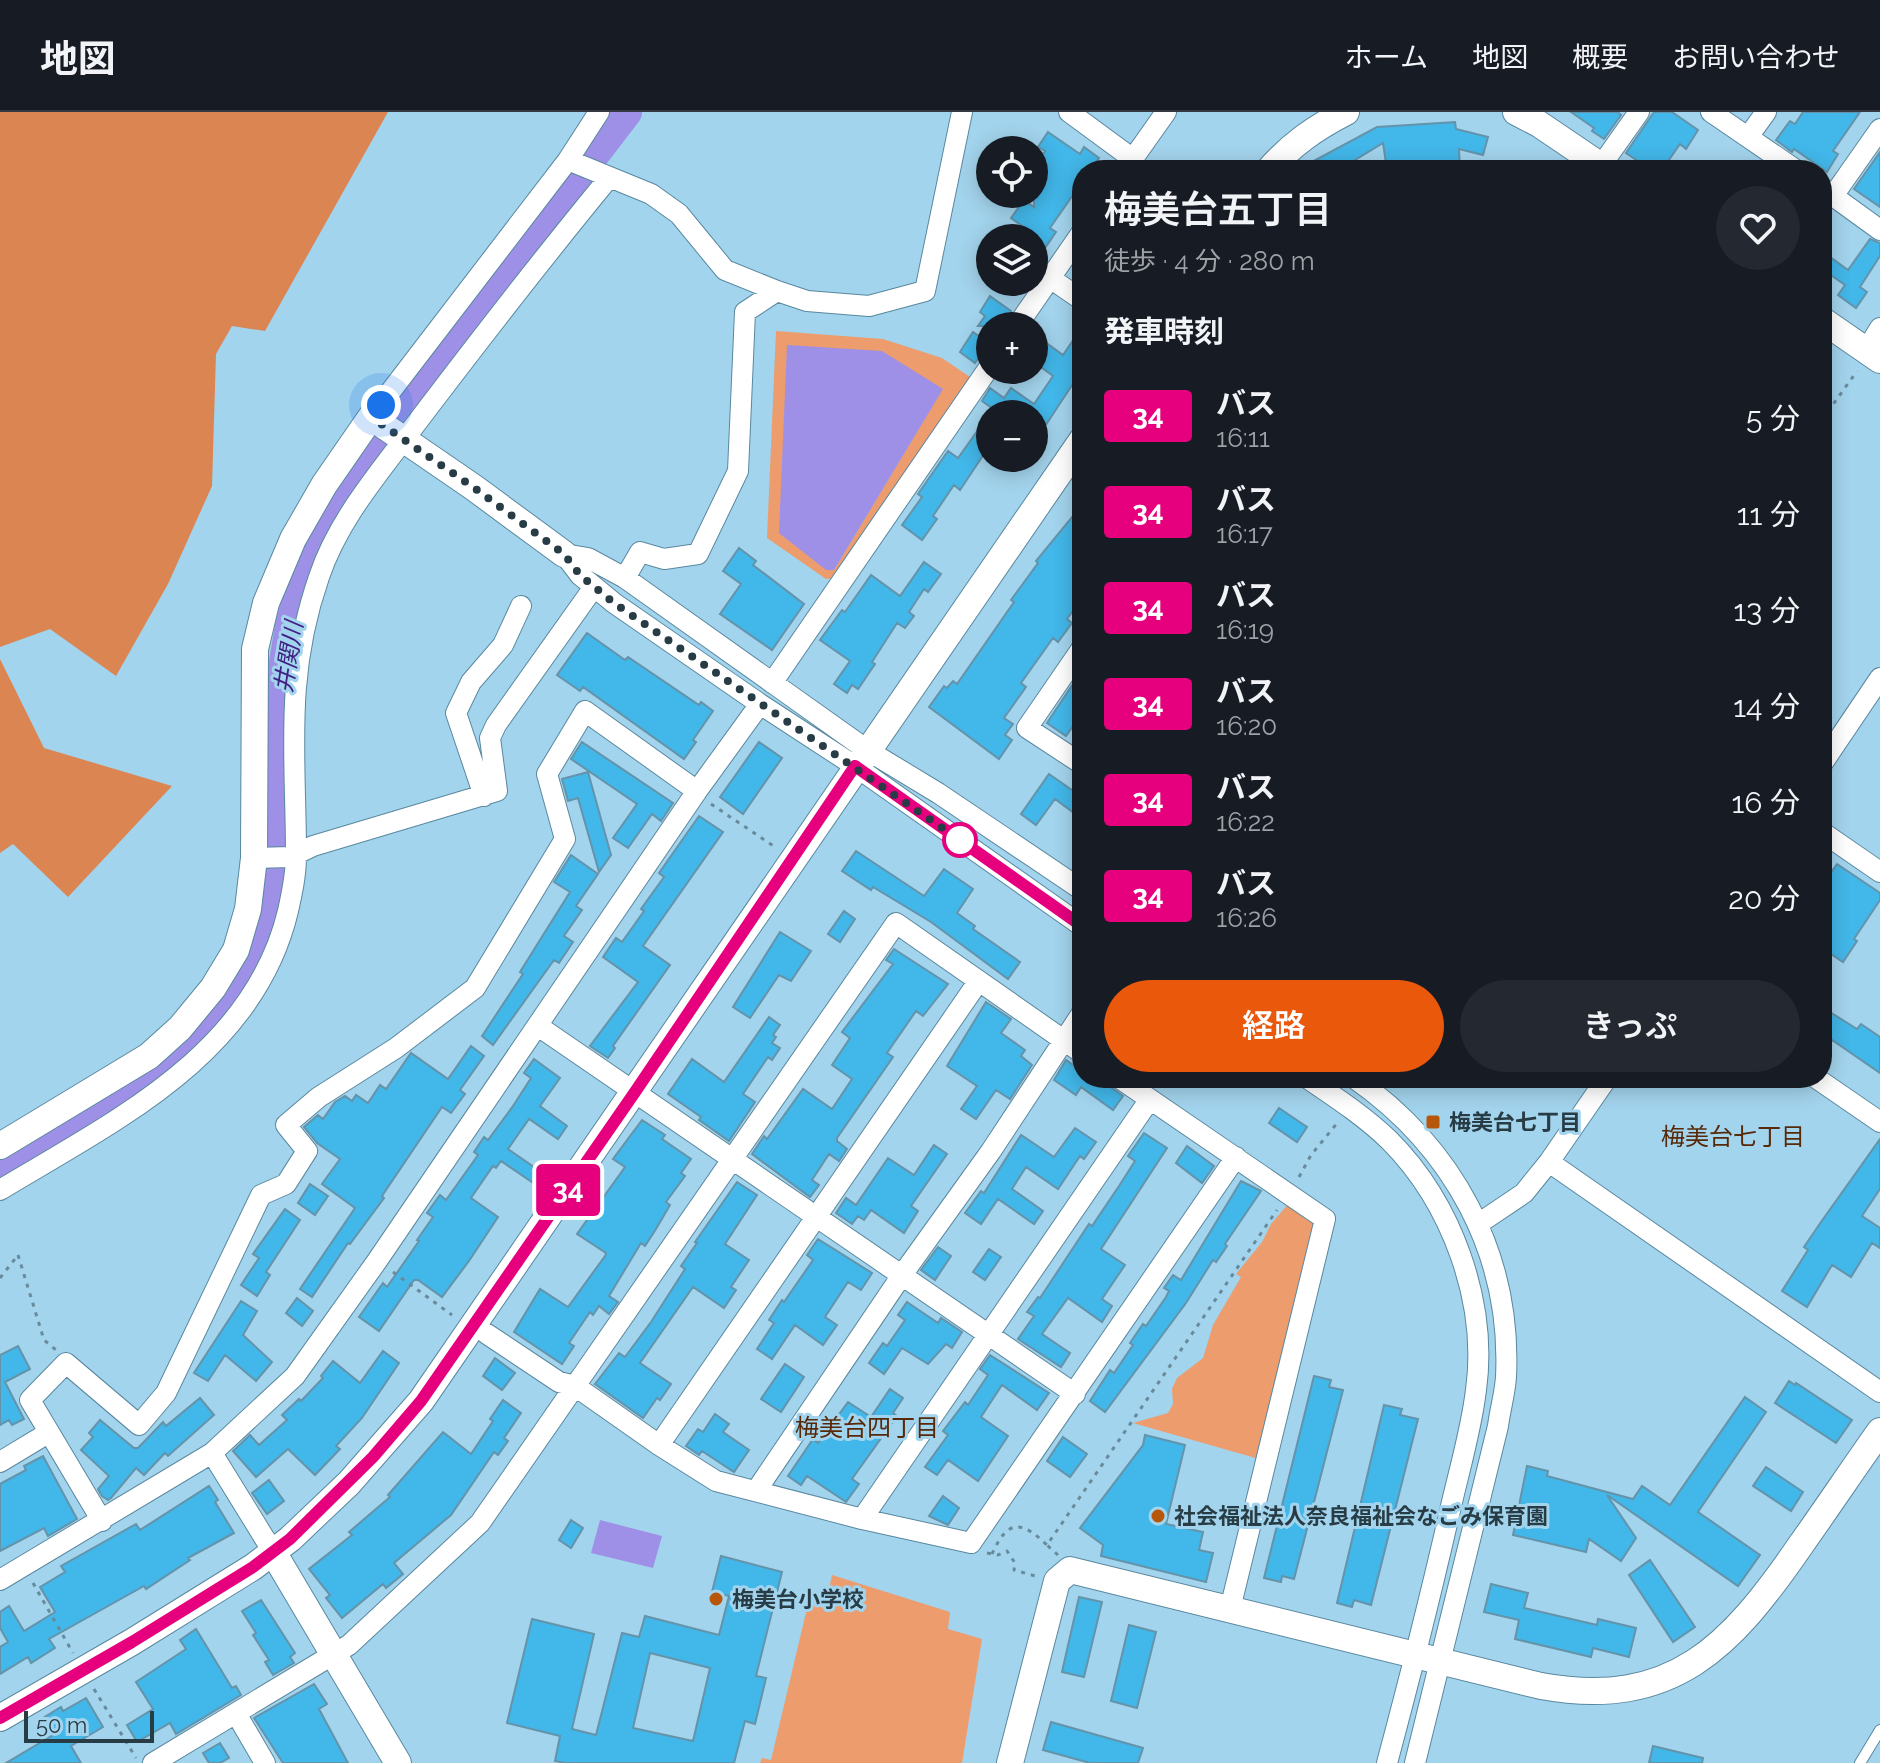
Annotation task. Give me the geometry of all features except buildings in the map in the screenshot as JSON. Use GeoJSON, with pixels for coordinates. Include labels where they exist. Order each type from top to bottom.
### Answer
{"type":"FeatureCollection","features":[{"type":"Feature","properties":{"kind":"street"},"geometry":{"type":"LineString","coordinates":[[0,1190],[113,1121],[171,1081],[216,1043],[249,1001],[280,945],[295,878],[278,857],[255,649],[266,603],[293,539],[324,485],[371,417],[568,160],[599,112]]}},
{"type":"Feature","properties":{"kind":"street"},"geometry":{"type":"LineString","coordinates":[[568,160],[608,179],[651,194],[679,214],[725,270],[807,301],[869,306],[925,291],[962,112]]}},
{"type":"Feature","properties":{"kind":"street"},"geometry":{"type":"LineString","coordinates":[[1069,112],[1124,160]]}},
{"type":"Feature","properties":{"kind":"street"},"geometry":{"type":"LineString","coordinates":[[1132,160],[1166,112]]}},
{"type":"Feature","properties":{"kind":"street"},"geometry":{"type":"LineString","coordinates":[[1278,160],[1293,144],[1319,125],[1346,112]]}},
{"type":"Feature","properties":{"kind":"street"},"geometry":{"type":"LineString","coordinates":[[1516,112],[1591,160]]}},
{"type":"Feature","properties":{"kind":"street"},"geometry":{"type":"LineString","coordinates":[[1607,160],[1639,112]]}},
{"type":"Feature","properties":{"kind":"street"},"geometry":{"type":"LineString","coordinates":[[1711,112],[1781,160]]}},
{"type":"Feature","properties":{"kind":"street"},"geometry":{"type":"LineString","coordinates":[[1748,137],[1766,112]]}},
{"type":"Feature","properties":{"kind":"street"},"geometry":{"type":"LineString","coordinates":[[1832,187],[1880,129]]}},
{"type":"Feature","properties":{"kind":"street"},"geometry":{"type":"LineString","coordinates":[[0,1146],[149,1056],[180,1028],[213,988],[236,950],[248,909],[278,857],[302,633],[319,575],[345,519],[462,363],[608,179]]}},
{"type":"Feature","properties":{"kind":"street"},"geometry":{"type":"LineString","coordinates":[[1832,195],[1880,230]]}},
{"type":"Feature","properties":{"kind":"street"},"geometry":{"type":"LineString","coordinates":[[1027,312],[1072,246]]}},
{"type":"Feature","properties":{"kind":"street"},"geometry":{"type":"LineString","coordinates":[[1050,278],[1072,293]]}},
{"type":"Feature","properties":{"kind":"street"},"geometry":{"type":"LineString","coordinates":[[625,578],[640,552],[664,559],[698,554],[738,471],[745,312],[777,291]]}},
{"type":"Feature","properties":{"kind":"street"},"geometry":{"type":"LineString","coordinates":[[1832,327],[1873,355],[1880,328]]}},
{"type":"Feature","properties":{"kind":"street"},"geometry":{"type":"LineString","coordinates":[[772,683],[978,384]]}},
{"type":"Feature","properties":{"kind":"street"},"geometry":{"type":"LineString","coordinates":[[371,417],[564,554],[594,587],[760,704],[861,758],[938,793],[1072,883]]}},
{"type":"Feature","properties":{"kind":"street"},"geometry":{"type":"LineString","coordinates":[[0,1718],[132,1642],[273,1552],[349,1483],[421,1401],[1072,454]]}},
{"type":"Feature","properties":{"kind":"street"},"geometry":{"type":"LineString","coordinates":[[564,554],[588,558],[625,578],[772,683],[861,758],[1072,918]]}},
{"type":"Feature","properties":{"kind":"street"},"geometry":{"type":"LineString","coordinates":[[278,857],[497,791],[490,738],[496,725],[594,587]]}},
{"type":"Feature","properties":{"kind":"street"},"geometry":{"type":"LineString","coordinates":[[484,796],[456,713],[471,682],[503,645],[521,606]]}},
{"type":"Feature","properties":{"kind":"street"},"geometry":{"type":"LineString","coordinates":[[1072,663],[1027,728],[1072,757]]}},
{"type":"Feature","properties":{"kind":"street"},"geometry":{"type":"LineString","coordinates":[[1832,749],[1880,678]]}},
{"type":"Feature","properties":{"kind":"street"},"geometry":{"type":"LineString","coordinates":[[0,1580],[212,1453],[295,1376],[760,704]]}},
{"type":"Feature","properties":{"kind":"street"},"geometry":{"type":"LineString","coordinates":[[102,1521],[30,1400],[66,1363],[139,1425],[166,1393],[261,1195],[286,1184],[307,1151],[286,1125],[319,1097],[396,1048],[475,988],[565,839],[547,774],[585,711],[697,791]]}},
{"type":"Feature","properties":{"kind":"street"},"geometry":{"type":"LineString","coordinates":[[1832,839],[1880,872]]}},
{"type":"Feature","properties":{"kind":"street"},"geometry":{"type":"LineString","coordinates":[[153,1763],[349,1645],[480,1523],[896,923],[1072,1047]]}},
{"type":"Feature","properties":{"kind":"street"},"geometry":{"type":"LineString","coordinates":[[659,1445],[978,982]]}},
{"type":"Feature","properties":{"kind":"street"},"geometry":{"type":"LineString","coordinates":[[538,1026],[1075,1394]]}},
{"type":"Feature","properties":{"kind":"street"},"geometry":{"type":"LineString","coordinates":[[756,1491],[902,1275],[991,1151],[1072,1028]]}},
{"type":"Feature","properties":{"kind":"street"},"geometry":{"type":"LineString","coordinates":[[1134,1088],[1325,1219],[1230,1609]]}},
{"type":"Feature","properties":{"kind":"street"},"geometry":{"type":"LineString","coordinates":[[1321,1088],[1365,1119],[1419,1176],[1441,1210],[1456,1242],[1470,1286],[1478,1344],[1476,1390],[1428,1658],[1415,1763]]}},
{"type":"Feature","properties":{"kind":"street"},"geometry":{"type":"LineString","coordinates":[[1366,1088],[1404,1118],[1434,1151],[1461,1189],[1478,1224],[1494,1267],[1504,1320],[1506,1378],[1498,1426],[1428,1658],[1387,1763]]}},
{"type":"Feature","properties":{"kind":"street"},"geometry":{"type":"LineString","coordinates":[[1478,1224],[1524,1193],[1600,1088]]}},
{"type":"Feature","properties":{"kind":"street"},"geometry":{"type":"LineString","coordinates":[[1831,1088],[1880,1122]]}},
{"type":"Feature","properties":{"kind":"street"},"geometry":{"type":"LineString","coordinates":[[862,1519],[1150,1099]]}},
{"type":"Feature","properties":{"kind":"street"},"geometry":{"type":"LineString","coordinates":[[487,1334],[559,1382],[575,1386],[716,1481],[862,1519],[971,1543],[1236,1157]]}},
{"type":"Feature","properties":{"kind":"street"},"geometry":{"type":"LineString","coordinates":[[1549,1162],[1880,1392]]}},
{"type":"Feature","properties":{"kind":"street"},"geometry":{"type":"LineString","coordinates":[[1010,1763],[1057,1581],[1070,1570],[1541,1686],[1585,1692],[1632,1688],[1666,1677],[1698,1660],[1730,1636],[1756,1608],[1880,1431]]}},
{"type":"Feature","properties":{"kind":"street"},"geometry":{"type":"LineString","coordinates":[[0,1462],[48,1433]]}},
{"type":"Feature","properties":{"kind":"street"},"geometry":{"type":"LineString","coordinates":[[212,1453],[398,1763]]}},
{"type":"Feature","properties":{"kind":"street"},"geometry":{"type":"LineString","coordinates":[[237,1715],[265,1763]]}},
{"type":"Feature","properties":{"kind":"lane"},"geometry":{"type":"LineString","coordinates":[[1860,1763],[1880,1730]]}},
{"type":"Feature","properties":{"kind":"path"},"geometry":{"type":"LineString","coordinates":[[1832,406],[1861,365],[1873,355]]}},
{"type":"Feature","properties":{"kind":"path"},"geometry":{"type":"LineString","coordinates":[[697,791],[780,851]]}},
{"type":"Feature","properties":{"kind":"path"},"geometry":{"type":"LineString","coordinates":[[1047,1545],[1289,1195],[1311,1155],[1340,1119]]}},
{"type":"Feature","properties":{"kind":"path"},"geometry":{"type":"LineString","coordinates":[[0,1278],[18,1255],[44,1340],[59,1352],[66,1363]]}},
{"type":"Feature","properties":{"kind":"path"},"geometry":{"type":"LineString","coordinates":[[377,1261],[459,1319]]}},
{"type":"Feature","properties":{"kind":"path"},"geometry":{"type":"LineString","coordinates":[[992,1554],[998,1540],[1008,1530],[1023,1527],[1029,1528],[1057,1554],[1071,1558]]}},
{"type":"Feature","properties":{"kind":"path"},"geometry":{"type":"LineString","coordinates":[[971,1543],[979,1551],[992,1554],[1007,1551],[1015,1563],[1014,1570],[1038,1576]]}},
{"type":"Feature","properties":{"kind":"path"},"geometry":{"type":"LineString","coordinates":[[23,1566],[74,1656]]}},
{"type":"Feature","properties":{"kind":"path"},"geometry":{"type":"LineString","coordinates":[[90,1682],[139,1763]]}},
{"type":"Feature","properties":{"kind":"shaded area"},"geometry":{"type":"Polygon","coordinates":[[[0,112],[388,112],[265,331],[232,326],[216,354],[212,486],[168,584],[116,676],[50,629],[0,647],[0,112]]]}},
{"type":"Feature","properties":{"kind":"shaded area"},"geometry":{"type":"Polygon","coordinates":[[[776,331],[883,339],[942,358],[973,379],[836,578],[826,579],[767,538],[776,331]],[[942,390],[826,570],[834,570],[942,390]]]}},
{"type":"Feature","properties":{"kind":"shaded area"},"geometry":{"type":"Polygon","coordinates":[[[787,345],[882,351],[943,389],[834,570],[826,570],[779,533],[787,345]]]}},
{"type":"Feature","properties":{"kind":"shaded area"},"geometry":{"type":"Polygon","coordinates":[[[0,659],[44,748],[172,786],[68,897],[13,844],[0,853],[0,659]]]}},
{"type":"Feature","properties":{"kind":"shaded area"},"geometry":{"type":"Polygon","coordinates":[[[1288,1204],[1311,1219],[1316,1230],[1259,1459],[1133,1423],[1168,1413],[1173,1404],[1172,1389],[1177,1378],[1203,1358],[1213,1325],[1241,1277],[1236,1274],[1288,1204]]]}},
{"type":"Feature","properties":{"kind":"shaded area"},"geometry":{"type":"Polygon","coordinates":[[[600,1520],[662,1536],[653,1568],[591,1553],[600,1520]]]}},
{"type":"Feature","properties":{"kind":"shaded area"},"geometry":{"type":"Polygon","coordinates":[[[832,1575],[950,1612],[948,1629],[982,1639],[962,1763],[760,1763],[762,1758],[771,1760],[808,1604],[825,1608],[832,1575]]]}},
{"type":"Feature","properties":{"kind":"waterway","name":"井関川"},"geometry":{"type":"LineString","coordinates":[[0,1172],[172,1072],[200,1044],[233,1003],[253,969],[275,912],[283,836],[279,747],[285,662],[301,589],[325,535],[358,477],[472,313],[626,112]]}},
{"type":"Feature","properties":{"kind":"bus line","name":"34"},"geometry":{"type":"LineString","coordinates":[[0,1718],[253,1567],[290,1539],[373,1457],[421,1401],[855,766],[1072,919]]}},
{"type":"Feature","properties":{"kind":"place","name":"梅美台七丁目"},"geometry":{"type":"Point","coordinates":[1433,1122]}},
{"type":"Feature","properties":{"kind":"place","name":"社会福祉法人奈良福祉会なごみ保育園"},"geometry":{"type":"Point","coordinates":[1158,1516]}},
{"type":"Feature","properties":{"kind":"place","name":"梅美台小学校"},"geometry":{"type":"Point","coordinates":[716,1599]}},
{"type":"Feature","properties":{"kind":"district","name":"梅美台七丁目"},"geometry":{"type":"Point","coordinates":[1733,1137]}},
{"type":"Feature","properties":{"kind":"district","name":"梅美台四丁目"},"geometry":{"type":"Point","coordinates":[867,1428]}},
{"type":"Feature","properties":{"kind":"route"},"geometry":{"type":"LineString","coordinates":[[381,405],[371,417],[564,554],[580,575],[614,603],[960,840]]}}]}
